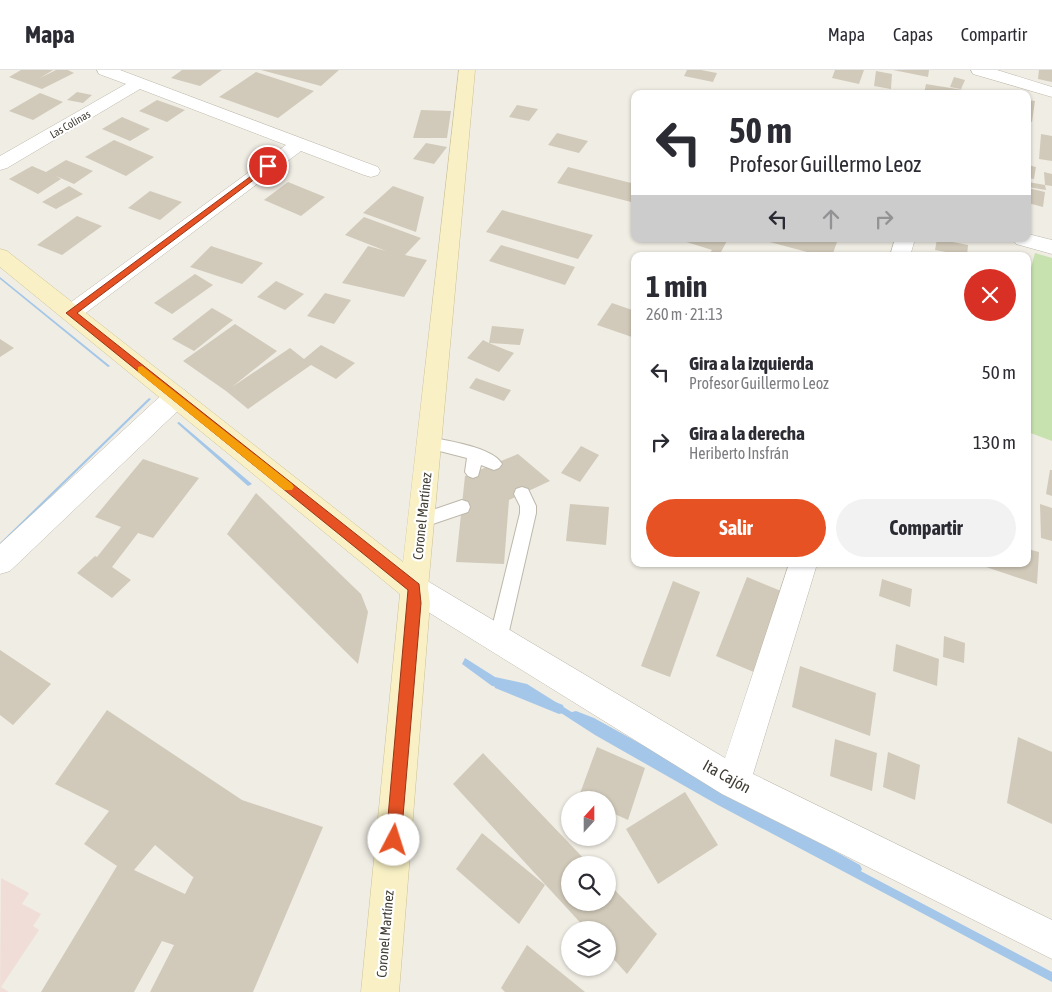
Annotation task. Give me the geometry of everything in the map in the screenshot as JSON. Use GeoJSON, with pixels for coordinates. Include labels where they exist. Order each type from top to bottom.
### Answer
{"type":"FeatureCollection","features":[{"type":"Feature","properties":{"kind":"main road","name":"Coronel Martínez"},"geometry":{"type":"LineString","coordinates":[[380,992],[421,521],[467,70]]}},
{"type":"Feature","properties":{"kind":"main road"},"geometry":{"type":"LineString","coordinates":[[0,256],[176,397],[415,596]]}},
{"type":"Feature","properties":{"kind":"street"},"geometry":{"type":"LineString","coordinates":[[105,70],[371,172]]}},
{"type":"Feature","properties":{"kind":"street"},"geometry":{"type":"LineString","coordinates":[[979,70],[1052,92]]}},
{"type":"Feature","properties":{"kind":"street"},"geometry":{"type":"LineString","coordinates":[[991,90],[996,74]]}},
{"type":"Feature","properties":{"kind":"street","name":"Las Colinas"},"geometry":{"type":"LineString","coordinates":[[0,164],[139,83]]}},
{"type":"Feature","properties":{"kind":"street"},"geometry":{"type":"LineString","coordinates":[[71,313],[299,144]]}},
{"type":"Feature","properties":{"kind":"street"},"geometry":{"type":"LineString","coordinates":[[1031,241],[1052,247]]}},
{"type":"Feature","properties":{"kind":"street"},"geometry":{"type":"LineString","coordinates":[[0,562],[176,397]]}},
{"type":"Feature","properties":{"kind":"street"},"geometry":{"type":"LineString","coordinates":[[734,782],[802,567]]}},
{"type":"Feature","properties":{"kind":"street","name":"Ita Cajón"},"geometry":{"type":"LineString","coordinates":[[415,596],[498,640],[734,782],[1052,940]]}},
{"type":"Feature","properties":{"kind":"lane"},"geometry":{"type":"LineString","coordinates":[[429,443],[475,454],[494,464]]}},
{"type":"Feature","properties":{"kind":"lane"},"geometry":{"type":"LineString","coordinates":[[473,472],[475,454]]}},
{"type":"Feature","properties":{"kind":"lane"},"geometry":{"type":"LineString","coordinates":[[498,640],[528,513],[528,506],[522,494]]}},
{"type":"Feature","properties":{"kind":"lane"},"geometry":{"type":"LineString","coordinates":[[421,521],[462,508]]}},
{"type":"Feature","properties":{"kind":"shaded area"},"geometry":{"type":"Polygon","coordinates":[[[1,878],[29,893],[22,904],[41,914],[33,926],[39,930],[1,987],[9,992],[0,992],[1,878]]]}},
{"type":"Feature","properties":{"kind":"green space"},"geometry":{"type":"Polygon","coordinates":[[[1035,253],[1052,258],[1052,441],[1031,433],[1031,268],[1035,253]]]}},
{"type":"Feature","properties":{"kind":"water"},"geometry":{"type":"Polygon","coordinates":[[[0,277],[110,366],[108,367],[0,279],[0,277]]]}},
{"type":"Feature","properties":{"kind":"water"},"geometry":{"type":"Polygon","coordinates":[[[149,398],[151,399],[0,546],[0,543],[149,398]]]}},
{"type":"Feature","properties":{"kind":"water"},"geometry":{"type":"Polygon","coordinates":[[[179,422],[252,484],[248,486],[177,423],[179,422]]]}},
{"type":"Feature","properties":{"kind":"water"},"geometry":{"type":"Polygon","coordinates":[[[465,658],[495,677],[527,684],[597,728],[722,798],[1052,972],[1052,982],[718,805],[595,735],[530,693],[492,686],[462,664],[465,658]]]}},
{"type":"Feature","properties":{"kind":"building"},"geometry":{"type":"Polygon","coordinates":[[[21,70],[53,70],[40,78],[56,70],[68,70],[74,73],[42,89],[9,77],[21,70]]]}},
{"type":"Feature","properties":{"kind":"building"},"geometry":{"type":"Polygon","coordinates":[[[182,70],[222,70],[200,86],[171,78],[182,70]]]}},
{"type":"Feature","properties":{"kind":"building"},"geometry":{"type":"Polygon","coordinates":[[[261,70],[339,70],[321,86],[261,70]]]}},
{"type":"Feature","properties":{"kind":"building"},"geometry":{"type":"Polygon","coordinates":[[[687,70],[717,73],[713,82],[684,76],[687,70]]]}},
{"type":"Feature","properties":{"kind":"building"},"geometry":{"type":"Polygon","coordinates":[[[835,70],[864,70],[859,84],[832,78],[835,70]]]}},
{"type":"Feature","properties":{"kind":"building"},"geometry":{"type":"Polygon","coordinates":[[[893,70],[929,70],[928,77],[893,70]]]}},
{"type":"Feature","properties":{"kind":"building"},"geometry":{"type":"Polygon","coordinates":[[[1039,70],[1052,70],[1052,82],[1038,79],[1039,70]]]}},
{"type":"Feature","properties":{"kind":"building"},"geometry":{"type":"Polygon","coordinates":[[[876,71],[892,74],[891,89],[874,86],[876,71]]]}},
{"type":"Feature","properties":{"kind":"building"},"geometry":{"type":"Polygon","coordinates":[[[256,72],[314,91],[278,118],[219,97],[256,72]]]}},
{"type":"Feature","properties":{"kind":"building"},"geometry":{"type":"Polygon","coordinates":[[[954,77],[965,80],[961,89],[950,87],[954,77]]]}},
{"type":"Feature","properties":{"kind":"building"},"geometry":{"type":"Polygon","coordinates":[[[926,84],[963,90],[925,90],[926,84]]]}},
{"type":"Feature","properties":{"kind":"building"},"geometry":{"type":"Polygon","coordinates":[[[77,92],[92,95],[83,103],[67,100],[77,92]]]}},
{"type":"Feature","properties":{"kind":"building"},"geometry":{"type":"Polygon","coordinates":[[[40,93],[63,102],[33,120],[9,111],[40,93]]]}},
{"type":"Feature","properties":{"kind":"building"},"geometry":{"type":"Polygon","coordinates":[[[157,100],[185,110],[167,122],[139,111],[157,100]]]}},
{"type":"Feature","properties":{"kind":"building"},"geometry":{"type":"Polygon","coordinates":[[[1031,100],[1035,101],[1031,122],[1031,100]]]}},
{"type":"Feature","properties":{"kind":"building"},"geometry":{"type":"Polygon","coordinates":[[[517,105],[538,109],[529,121],[509,117],[517,105]]]}},
{"type":"Feature","properties":{"kind":"building"},"geometry":{"type":"Polygon","coordinates":[[[421,110],[451,111],[447,138],[413,138],[421,110]]]}},
{"type":"Feature","properties":{"kind":"building"},"geometry":{"type":"Polygon","coordinates":[[[122,117],[150,129],[130,141],[102,129],[122,117]]]}},
{"type":"Feature","properties":{"kind":"building"},"geometry":{"type":"Polygon","coordinates":[[[557,133],[588,141],[579,153],[548,145],[557,133]]]}},
{"type":"Feature","properties":{"kind":"building"},"geometry":{"type":"Polygon","coordinates":[[[1041,134],[1052,136],[1052,161],[1039,159],[1041,134]]]}},
{"type":"Feature","properties":{"kind":"building"},"geometry":{"type":"Polygon","coordinates":[[[114,140],[154,157],[126,176],[85,157],[114,140]]]}},
{"type":"Feature","properties":{"kind":"building"},"geometry":{"type":"Polygon","coordinates":[[[426,143],[447,147],[434,164],[413,159],[426,143]]]}},
{"type":"Feature","properties":{"kind":"building"},"geometry":{"type":"Polygon","coordinates":[[[66,160],[93,171],[74,184],[56,176],[61,179],[38,194],[9,179],[32,166],[46,172],[66,160]]]}},
{"type":"Feature","properties":{"kind":"building"},"geometry":{"type":"Polygon","coordinates":[[[1031,166],[1036,167],[1034,179],[1031,178],[1031,166]]]}},
{"type":"Feature","properties":{"kind":"building"},"geometry":{"type":"Polygon","coordinates":[[[568,167],[631,183],[631,202],[557,183],[568,167]]]}},
{"type":"Feature","properties":{"kind":"building"},"geometry":{"type":"Polygon","coordinates":[[[1044,172],[1052,174],[1052,186],[1045,185],[1044,172]]]}},
{"type":"Feature","properties":{"kind":"building"},"geometry":{"type":"Polygon","coordinates":[[[288,182],[325,197],[301,216],[264,200],[288,182]]]}},
{"type":"Feature","properties":{"kind":"building"},"geometry":{"type":"Polygon","coordinates":[[[1031,183],[1045,185],[1046,190],[1031,188],[1031,183]]]}},
{"type":"Feature","properties":{"kind":"building"},"geometry":{"type":"Polygon","coordinates":[[[69,186],[83,194],[56,209],[42,202],[69,186]]]}},
{"type":"Feature","properties":{"kind":"building"},"geometry":{"type":"Polygon","coordinates":[[[393,186],[424,197],[416,232],[363,213],[393,186]]]}},
{"type":"Feature","properties":{"kind":"building"},"geometry":{"type":"Polygon","coordinates":[[[1031,189],[1045,192],[1043,207],[1031,204],[1031,189]]]}},
{"type":"Feature","properties":{"kind":"building"},"geometry":{"type":"Polygon","coordinates":[[[150,191],[182,202],[160,220],[128,208],[150,191]]]}},
{"type":"Feature","properties":{"kind":"building"},"geometry":{"type":"Polygon","coordinates":[[[502,210],[593,235],[578,259],[486,232],[502,210]]]}},
{"type":"Feature","properties":{"kind":"building"},"geometry":{"type":"Polygon","coordinates":[[[77,216],[102,226],[62,255],[37,245],[77,216]]]}},
{"type":"Feature","properties":{"kind":"building"},"geometry":{"type":"Polygon","coordinates":[[[364,217],[421,238],[405,255],[427,260],[404,297],[342,283],[368,246],[386,251],[345,235],[364,217]]]}},
{"type":"Feature","properties":{"kind":"building"},"geometry":{"type":"Polygon","coordinates":[[[687,242],[726,242],[721,252],[711,252],[712,250],[687,242]]]}},
{"type":"Feature","properties":{"kind":"building"},"geometry":{"type":"Polygon","coordinates":[[[770,242],[837,242],[833,252],[807,252],[770,242]]]}},
{"type":"Feature","properties":{"kind":"building"},"geometry":{"type":"Polygon","coordinates":[[[936,242],[952,242],[968,245],[967,252],[935,250],[936,242]]]}},
{"type":"Feature","properties":{"kind":"building"},"geometry":{"type":"Polygon","coordinates":[[[501,245],[575,267],[565,285],[489,261],[501,245]]]}},
{"type":"Feature","properties":{"kind":"building"},"geometry":{"type":"Polygon","coordinates":[[[211,246],[263,263],[242,284],[190,267],[211,246]]]}},
{"type":"Feature","properties":{"kind":"building"},"geometry":{"type":"Polygon","coordinates":[[[195,274],[213,285],[172,314],[154,303],[195,274]]]}},
{"type":"Feature","properties":{"kind":"building"},"geometry":{"type":"Polygon","coordinates":[[[276,281],[304,294],[285,310],[257,297],[276,281]]]}},
{"type":"Feature","properties":{"kind":"building"},"geometry":{"type":"Polygon","coordinates":[[[325,293],[351,300],[334,324],[307,316],[325,293]]]}},
{"type":"Feature","properties":{"kind":"building"},"geometry":{"type":"Polygon","coordinates":[[[612,303],[631,310],[631,337],[597,325],[612,303]]]}},
{"type":"Feature","properties":{"kind":"building"},"geometry":{"type":"Polygon","coordinates":[[[212,308],[233,320],[194,351],[172,339],[212,308]]]}},
{"type":"Feature","properties":{"kind":"building"},"geometry":{"type":"Polygon","coordinates":[[[235,324],[277,351],[232,387],[290,348],[304,359],[321,345],[355,363],[336,379],[311,365],[248,409],[183,361],[235,324]]]}},
{"type":"Feature","properties":{"kind":"building"},"geometry":{"type":"Polygon","coordinates":[[[492,326],[524,329],[520,345],[489,343],[492,326]]]}},
{"type":"Feature","properties":{"kind":"building"},"geometry":{"type":"Polygon","coordinates":[[[0,339],[14,348],[0,357],[0,339]]]}},
{"type":"Feature","properties":{"kind":"building"},"geometry":{"type":"Polygon","coordinates":[[[483,340],[514,353],[499,372],[467,358],[483,340]]]}},
{"type":"Feature","properties":{"kind":"building"},"geometry":{"type":"Polygon","coordinates":[[[476,378],[511,390],[504,401],[469,388],[476,378]]]}},
{"type":"Feature","properties":{"kind":"building"},"geometry":{"type":"Polygon","coordinates":[[[581,446],[599,455],[580,482],[561,473],[581,446]]]}},
{"type":"Feature","properties":{"kind":"building"},"geometry":{"type":"Polygon","coordinates":[[[518,454],[550,481],[509,500],[504,564],[456,562],[465,476],[518,454]]]}},
{"type":"Feature","properties":{"kind":"building"},"geometry":{"type":"Polygon","coordinates":[[[143,459],[199,478],[153,538],[138,533],[112,567],[131,580],[112,598],[77,573],[95,556],[97,557],[121,527],[95,517],[143,459]]]}},
{"type":"Feature","properties":{"kind":"building"},"geometry":{"type":"Polygon","coordinates":[[[1050,470],[1052,470],[1052,496],[1046,494],[1050,470]]]}},
{"type":"Feature","properties":{"kind":"building"},"geometry":{"type":"Polygon","coordinates":[[[256,493],[361,594],[368,612],[358,664],[227,534],[256,493]]]}},
{"type":"Feature","properties":{"kind":"building"},"geometry":{"type":"Polygon","coordinates":[[[570,504],[609,507],[606,545],[566,541],[570,504]]]}},
{"type":"Feature","properties":{"kind":"building"},"geometry":{"type":"Polygon","coordinates":[[[1040,504],[1052,508],[1052,541],[1041,538],[1040,504]]]}},
{"type":"Feature","properties":{"kind":"building"},"geometry":{"type":"Polygon","coordinates":[[[1031,550],[1039,552],[1037,584],[986,567],[1031,567],[1031,550]]]}},
{"type":"Feature","properties":{"kind":"building"},"geometry":{"type":"Polygon","coordinates":[[[747,577],[791,595],[763,676],[716,656],[747,577]]]}},
{"type":"Feature","properties":{"kind":"building"},"geometry":{"type":"Polygon","coordinates":[[[882,579],[912,589],[910,607],[879,596],[882,579]]]}},
{"type":"Feature","properties":{"kind":"building"},"geometry":{"type":"Polygon","coordinates":[[[673,581],[700,592],[670,677],[641,666],[673,581]]]}},
{"type":"Feature","properties":{"kind":"building"},"geometry":{"type":"Polygon","coordinates":[[[944,636],[965,643],[964,663],[943,657],[944,636]]]}},
{"type":"Feature","properties":{"kind":"building"},"geometry":{"type":"Polygon","coordinates":[[[896,644],[939,659],[937,686],[893,671],[896,644]]]}},
{"type":"Feature","properties":{"kind":"building"},"geometry":{"type":"Polygon","coordinates":[[[0,650],[51,684],[13,725],[0,715],[0,650]]]}},
{"type":"Feature","properties":{"kind":"building"},"geometry":{"type":"Polygon","coordinates":[[[800,666],[876,693],[870,736],[792,707],[800,666]]]}},
{"type":"Feature","properties":{"kind":"building"},"geometry":{"type":"Polygon","coordinates":[[[107,710],[242,800],[323,827],[253,992],[150,992],[174,945],[162,941],[134,992],[41,992],[117,866],[84,844],[109,811],[55,784],[107,710]],[[155,845],[134,870],[185,894],[193,877],[155,845]]]}},
{"type":"Feature","properties":{"kind":"building"},"geometry":{"type":"Polygon","coordinates":[[[1018,737],[1052,752],[1052,824],[1007,803],[1018,737]]]}},
{"type":"Feature","properties":{"kind":"building"},"geometry":{"type":"Polygon","coordinates":[[[835,739],[877,753],[872,791],[830,776],[835,739]]]}},
{"type":"Feature","properties":{"kind":"building"},"geometry":{"type":"Polygon","coordinates":[[[597,747],[645,768],[628,820],[616,815],[616,791],[581,791],[597,747]]]}},
{"type":"Feature","properties":{"kind":"building"},"geometry":{"type":"Polygon","coordinates":[[[888,752],[920,765],[915,800],[883,787],[888,752]]]}},
{"type":"Feature","properties":{"kind":"building"},"geometry":{"type":"Polygon","coordinates":[[[483,753],[561,835],[561,846],[572,846],[581,856],[561,856],[561,902],[453,784],[483,753]]]}},
{"type":"Feature","properties":{"kind":"building"},"geometry":{"type":"Polygon","coordinates":[[[685,792],[718,845],[658,884],[626,829],[685,792]]]}},
{"type":"Feature","properties":{"kind":"building"},"geometry":{"type":"Polygon","coordinates":[[[482,833],[545,885],[519,924],[456,869],[482,833]]]}},
{"type":"Feature","properties":{"kind":"building"},"geometry":{"type":"Polygon","coordinates":[[[616,891],[657,934],[627,974],[616,962],[616,921],[579,921],[570,911],[616,911],[616,891]]]}},
{"type":"Feature","properties":{"kind":"building"},"geometry":{"type":"Polygon","coordinates":[[[527,945],[561,973],[561,976],[565,976],[585,992],[505,992],[501,988],[527,945]]]}},
{"type":"Feature","properties":{"kind":"waterway"},"geometry":{"type":"LineString","coordinates":[[499,685],[559,709]]}},
{"type":"Feature","properties":{"kind":"waterway"},"geometry":{"type":"LineString","coordinates":[[576,716],[856,869]]}},
{"type":"Feature","properties":{"kind":"slow traffic"},"geometry":{"type":"LineString","coordinates":[[142,370],[288,487]]}},
{"type":"Feature","properties":{"kind":"route"},"geometry":{"type":"LineString","coordinates":[[268,166],[71,313],[414,588],[415,603],[394,840]]}}]}
